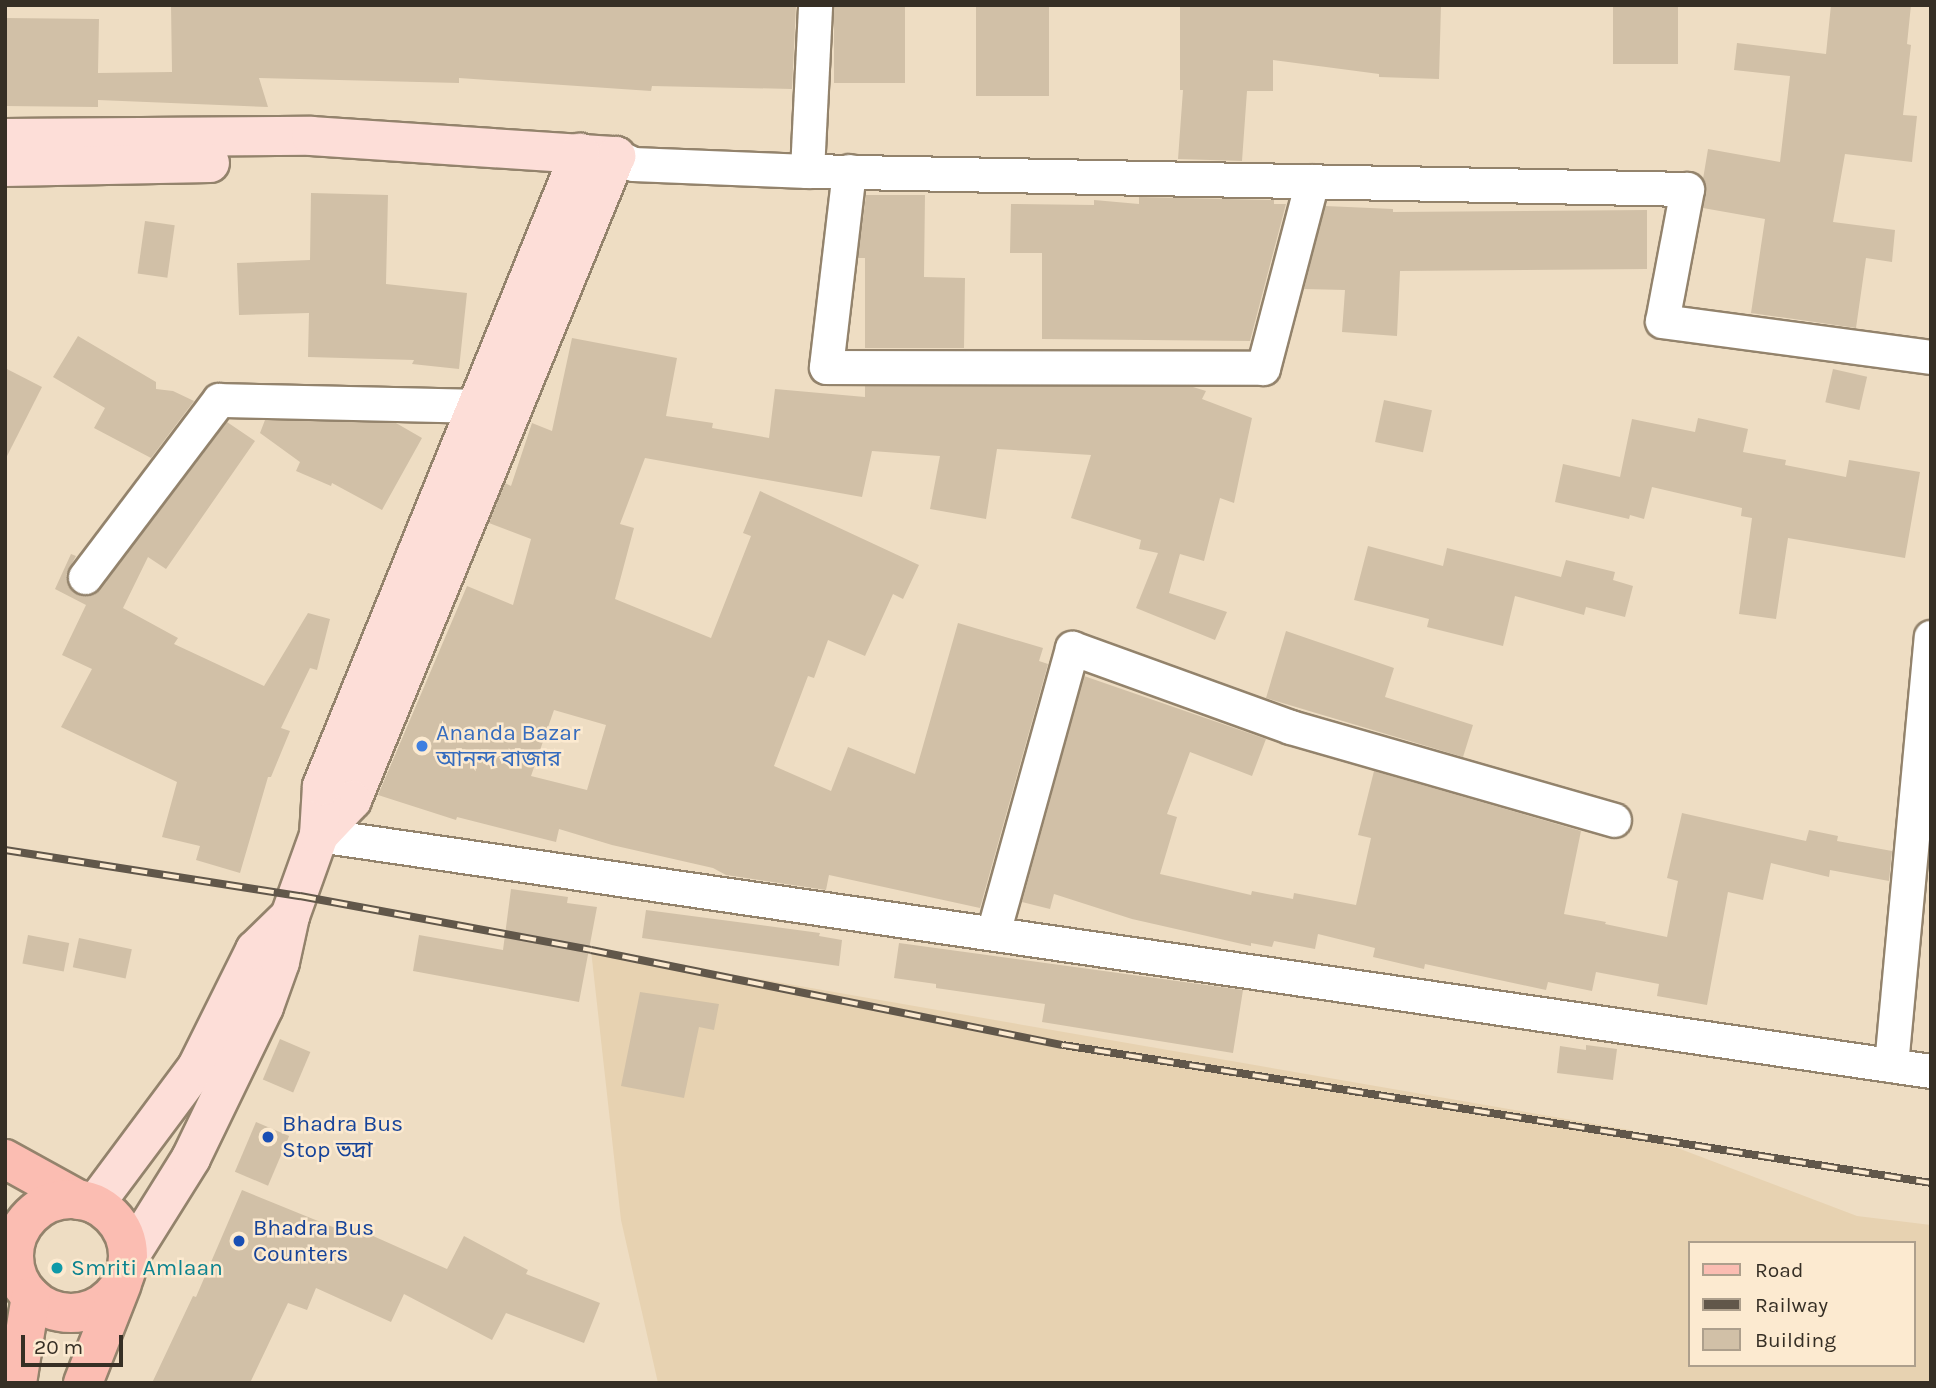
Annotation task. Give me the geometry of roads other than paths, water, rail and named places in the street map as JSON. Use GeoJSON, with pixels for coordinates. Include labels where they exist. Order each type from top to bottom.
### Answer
{"type":"FeatureCollection","features":[{"type":"Feature","properties":{"kind":"main road"},"geometry":{"type":"LineString","coordinates":[[5,138],[311,136],[602,165]]}},
{"type":"Feature","properties":{"kind":"main road"},"geometry":{"type":"LineString","coordinates":[[5,167],[308,161],[602,165]]}},
{"type":"Feature","properties":{"kind":"main road"},"geometry":{"type":"LineString","coordinates":[[17,1272],[46,1307],[63,1312],[83,1312],[102,1304],[116,1293],[127,1267],[191,1158],[264,1007],[280,962],[290,916],[319,835],[322,786],[477,406],[602,165]]}},
{"type":"Feature","properties":{"kind":"main road"},"geometry":{"type":"LineString","coordinates":[[319,835],[352,800],[602,165]]}},
{"type":"Feature","properties":{"kind":"main road"},"geometry":{"type":"LineString","coordinates":[[17,1383],[18,1237],[26,1221],[44,1206],[87,1202],[197,1067],[255,950],[290,916]]}},
{"type":"Feature","properties":{"kind":"main road"},"geometry":{"type":"LineString","coordinates":[[5,1159],[110,1214],[120,1227],[127,1267],[83,1383]]}},
{"type":"Feature","properties":{"kind":"street"},"geometry":{"type":"LineString","coordinates":[[807,171],[815,5]]}},
{"type":"Feature","properties":{"kind":"street"},"geometry":{"type":"LineString","coordinates":[[602,165],[1687,189],[1662,321],[1931,357]]}},
{"type":"Feature","properties":{"kind":"street"},"geometry":{"type":"LineString","coordinates":[[849,171],[826,367],[1263,368],[1312,181]]}},
{"type":"Feature","properties":{"kind":"street"},"geometry":{"type":"LineString","coordinates":[[85,577],[219,400],[477,406]]}},
{"type":"Feature","properties":{"kind":"street"},"geometry":{"type":"LineString","coordinates":[[1891,1065],[1931,637]]}},
{"type":"Feature","properties":{"kind":"street"},"geometry":{"type":"LineString","coordinates":[[993,933],[1072,648],[1290,727],[1614,820]]}},
{"type":"Feature","properties":{"kind":"street"},"geometry":{"type":"LineString","coordinates":[[319,835],[1931,1071]]}},
{"type":"Feature","properties":{"kind":"railway"},"geometry":{"type":"LineString","coordinates":[[5,850],[300,896],[591,950],[1063,1045],[1931,1183]]}},
{"type":"Feature","properties":{"kind":"place","name":"Ananda Bazar আনন্দ বাজার"},"geometry":{"type":"Point","coordinates":[422,746]}},
{"type":"Feature","properties":{"kind":"place","name":"Bhadra Bus Stop ভদ্রা"},"geometry":{"type":"Point","coordinates":[268,1137]}},
{"type":"Feature","properties":{"kind":"place","name":"Bhadra Bus Counters"},"geometry":{"type":"Point","coordinates":[239,1241]}},
{"type":"Feature","properties":{"kind":"place","name":"Smriti Amlaan"},"geometry":{"type":"Point","coordinates":[57,1268]}}]}
